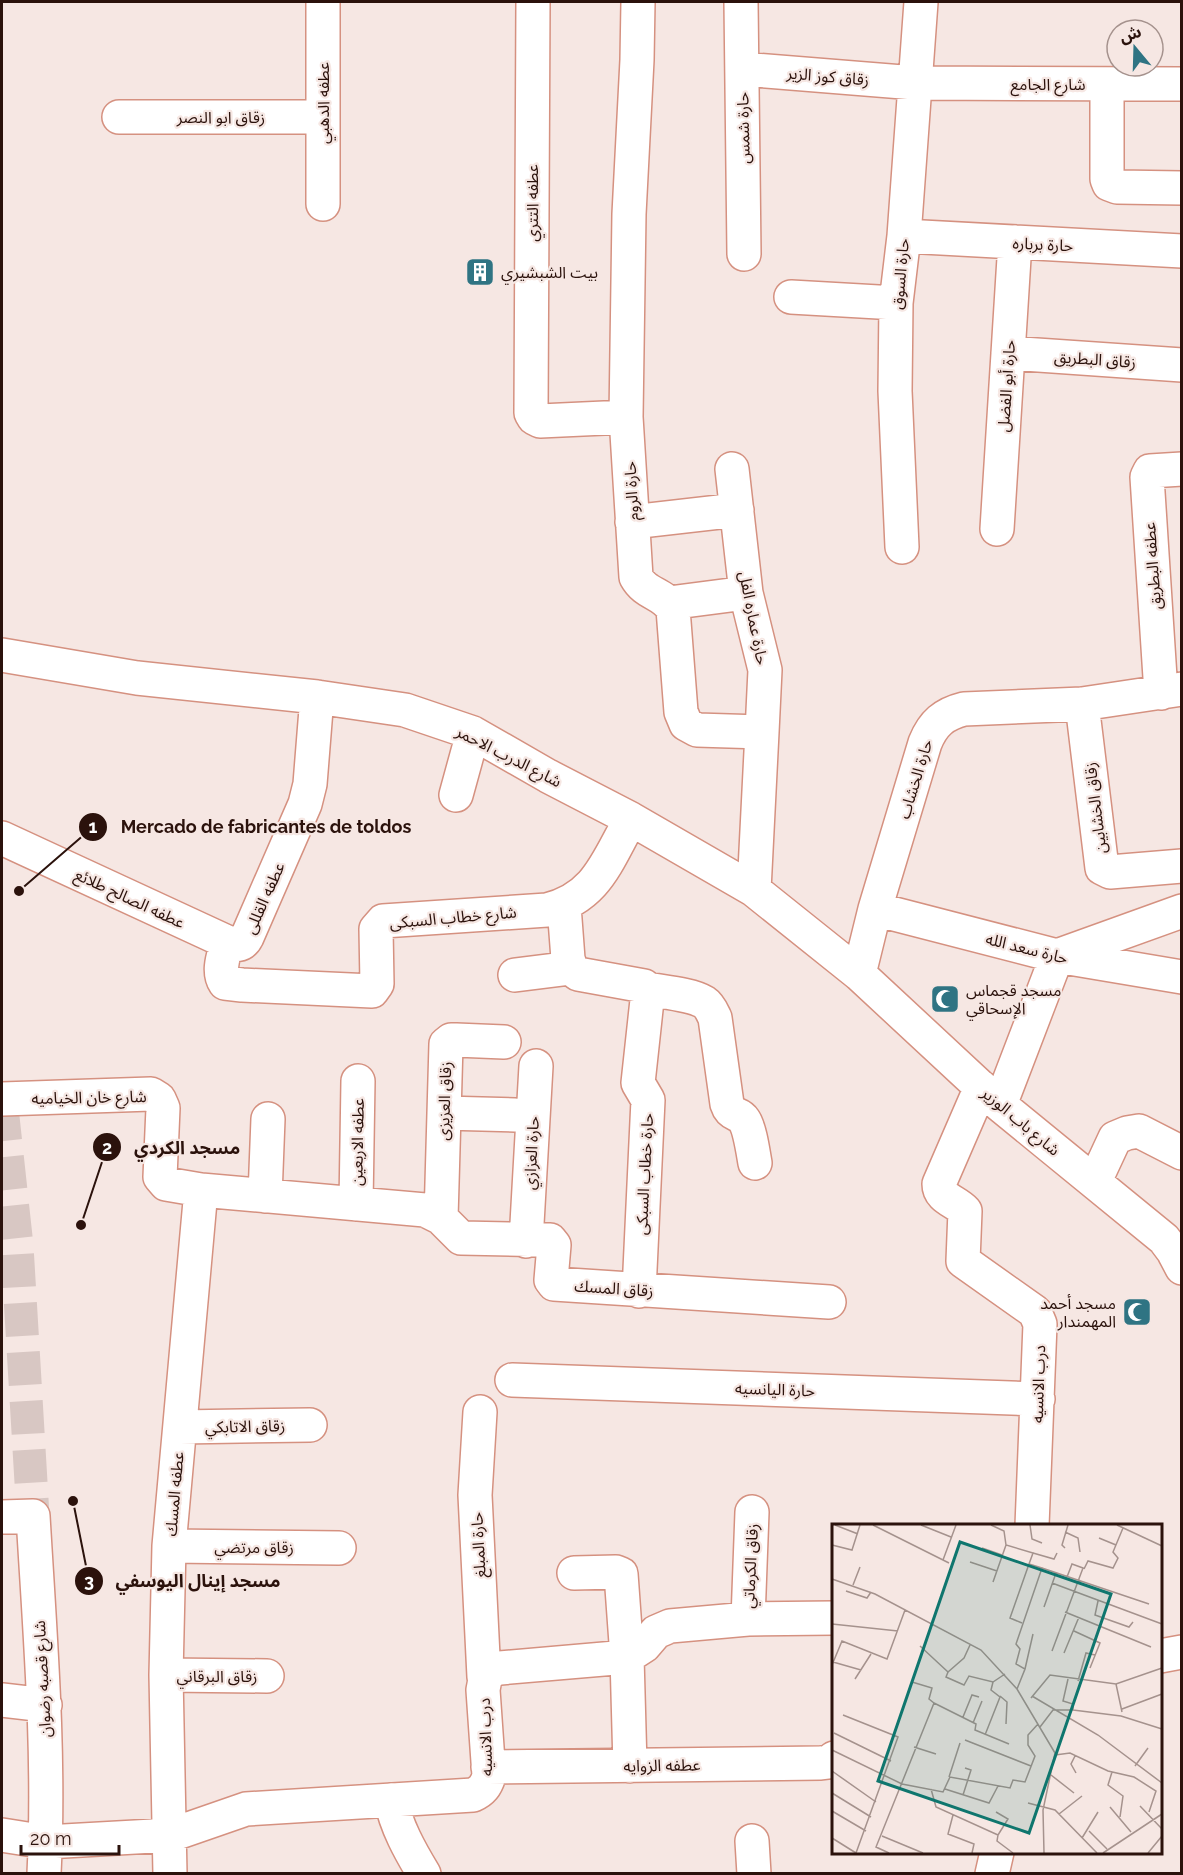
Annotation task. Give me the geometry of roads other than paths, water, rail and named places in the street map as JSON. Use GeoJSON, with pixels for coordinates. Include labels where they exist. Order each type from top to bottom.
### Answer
{"type":"FeatureCollection","features":[{"type":"Feature","properties":{"kind":"street","name":"عطفه الدهبي"},"geometry":{"type":"LineString","coordinates":[[323,2],[323,204]]}},
{"type":"Feature","properties":{"kind":"street","name":"عطفه التتري"},"geometry":{"type":"LineString","coordinates":[[533,2],[531,413],[540,421],[626,417]]}},
{"type":"Feature","properties":{"kind":"street","name":"حارة الروم"},"geometry":{"type":"LineString","coordinates":[[638,2],[629,214],[626,417],[636,577],[648,592],[656,593],[669,603]]}},
{"type":"Feature","properties":{"kind":"street","name":"حارة شمس"},"geometry":{"type":"LineString","coordinates":[[741,2],[744,254]]}},
{"type":"Feature","properties":{"kind":"street","name":"حارة السوق"},"geometry":{"type":"LineString","coordinates":[[903,547],[895,391],[896,303],[904,236],[921,2]]}},
{"type":"Feature","properties":{"kind":"street","name":"زقاق كوز الزير"},"geometry":{"type":"LineString","coordinates":[[742,69],[915,83]]}},
{"type":"Feature","properties":{"kind":"street","name":"شارع الجامع"},"geometry":{"type":"LineString","coordinates":[[915,83],[1182,84]]}},
{"type":"Feature","properties":{"kind":"street"},"geometry":{"type":"LineString","coordinates":[[1107,85],[1107,179],[1109,184],[1117,187],[1182,188]]}},
{"type":"Feature","properties":{"kind":"street","name":"زقاق ابو النصر"},"geometry":{"type":"LineString","coordinates":[[119,117],[323,117]]}},
{"type":"Feature","properties":{"kind":"street","name":"حارة برباره"},"geometry":{"type":"LineString","coordinates":[[904,236],[1182,251]]}},
{"type":"Feature","properties":{"kind":"street","name":"حارة أبو الفضل"},"geometry":{"type":"LineString","coordinates":[[997,529],[1015,242]]}},
{"type":"Feature","properties":{"kind":"street"},"geometry":{"type":"LineString","coordinates":[[790,297],[896,303]]}},
{"type":"Feature","properties":{"kind":"street","name":"زقاق البطريق"},"geometry":{"type":"LineString","coordinates":[[1008,353],[1182,365]]}},
{"type":"Feature","properties":{"kind":"street","name":"حارة عماره الفل"},"geometry":{"type":"LineString","coordinates":[[732,469],[746,593],[765,670],[762,732]]}},
{"type":"Feature","properties":{"kind":"street","name":"عطفه البطريق"},"geometry":{"type":"LineString","coordinates":[[1171,691],[1147,477],[1150,471],[1182,469]]}},
{"type":"Feature","properties":{"kind":"street"},"geometry":{"type":"LineString","coordinates":[[632,522],[737,510]]}},
{"type":"Feature","properties":{"kind":"street"},"geometry":{"type":"LineString","coordinates":[[746,593],[669,603],[673,609],[681,712],[686,724],[697,730],[762,732],[754,890]]}},
{"type":"Feature","properties":{"kind":"street","name":"شارع الدرب الاحمر"},"geometry":{"type":"LineString","coordinates":[[2,655],[137,678],[317,697],[405,710],[473,733],[548,776],[631,819],[754,890],[859,974]]}},
{"type":"Feature","properties":{"kind":"street","name":"حارة الخشاب"},"geometry":{"type":"LineString","coordinates":[[859,974],[875,909],[925,743],[930,730],[939,720],[951,712],[964,709],[1082,704],[1171,691]]}},
{"type":"Feature","properties":{"kind":"street","name":"عطفه القللى"},"geometry":{"type":"LineString","coordinates":[[227,942],[236,945],[244,941],[304,804],[310,784],[317,697]]}},
{"type":"Feature","properties":{"kind":"street","name":"زقاق الخشابين"},"geometry":{"type":"LineString","coordinates":[[1082,704],[1102,868],[1110,872],[1182,866]]}},
{"type":"Feature","properties":{"kind":"street"},"geometry":{"type":"LineString","coordinates":[[456,795],[473,733]]}},
{"type":"Feature","properties":{"kind":"street","name":"شارع خطاب السبكى"},"geometry":{"type":"LineString","coordinates":[[227,942],[221,970],[221,977],[225,983],[372,991],[377,984],[376,929],[383,921],[547,910],[564,906],[580,897],[593,884],[631,819]]}},
{"type":"Feature","properties":{"kind":"street","name":"عطفه الصالح طلائع"},"geometry":{"type":"LineString","coordinates":[[2,838],[227,942]]}},
{"type":"Feature","properties":{"kind":"street"},"geometry":{"type":"LineString","coordinates":[[564,906],[568,959],[571,968],[578,974],[693,998],[711,1008],[715,1018],[727,1104],[733,1114],[742,1117],[746,1123],[755,1163]]}},
{"type":"Feature","properties":{"kind":"street","name":"حارة سعد الله"},"geometry":{"type":"LineString","coordinates":[[875,909],[1057,956],[1182,977]]}},
{"type":"Feature","properties":{"kind":"street"},"geometry":{"type":"LineString","coordinates":[[990,1096],[1057,956],[1182,911]]}},
{"type":"Feature","properties":{"kind":"street"},"geometry":{"type":"LineString","coordinates":[[515,975],[571,968]]}},
{"type":"Feature","properties":{"kind":"street","name":"شارع باب الوزير"},"geometry":{"type":"LineString","coordinates":[[859,974],[990,1096],[1164,1239],[1181,1266]]}},
{"type":"Feature","properties":{"kind":"street","name":"حارة خطاب السبكى"},"geometry":{"type":"LineString","coordinates":[[639,1290],[648,1100],[638,1083],[647,988]]}},
{"type":"Feature","properties":{"kind":"street","name":"زقاق العزيزى"},"geometry":{"type":"LineString","coordinates":[[441,1218],[446,1044],[451,1040],[504,1042]]}},
{"type":"Feature","properties":{"kind":"street","name":"حارة العزازي"},"geometry":{"type":"LineString","coordinates":[[526,1240],[536,1066]]}},
{"type":"Feature","properties":{"kind":"street","name":"عطفه الاربعين"},"geometry":{"type":"LineString","coordinates":[[357,1204],[358,1081]]}},
{"type":"Feature","properties":{"kind":"street","name":"شارع خان الخياميه"},"geometry":{"type":"LineString","coordinates":[[2,1099],[151,1094],[159,1099],[163,1108],[160,1177],[166,1184],[201,1190]]}},
{"type":"Feature","properties":{"kind":"street","name":"درب الانسيه"},"geometry":{"type":"LineString","coordinates":[[990,1096],[939,1184],[939,1190],[942,1195],[960,1205],[965,1211],[963,1261],[1035,1312],[1039,1318],[1032,1524]]}},
{"type":"Feature","properties":{"kind":"street"},"geometry":{"type":"LineString","coordinates":[[444,1113],[515,1115]]}},
{"type":"Feature","properties":{"kind":"street"},"geometry":{"type":"LineString","coordinates":[[265,1196],[268,1119]]}},
{"type":"Feature","properties":{"kind":"street"},"geometry":{"type":"LineString","coordinates":[[1095,1181],[1115,1138],[1127,1133],[1139,1131],[1182,1153]]}},
{"type":"Feature","properties":{"kind":"street","name":"زقاق المسك"},"geometry":{"type":"LineString","coordinates":[[201,1190],[425,1210],[441,1218],[461,1238],[553,1242],[551,1280],[554,1284],[829,1302]]}},
{"type":"Feature","properties":{"kind":"street","name":"عطفه المسك"},"geometry":{"type":"LineString","coordinates":[[170,1874],[166,1675],[169,1546],[201,1190]]}},
{"type":"Feature","properties":{"kind":"street","name":"حارة اليانسيه"},"geometry":{"type":"LineString","coordinates":[[512,1380],[1038,1399]]}},
{"type":"Feature","properties":{"kind":"street","name":"حارة المبلغ"},"geometry":{"type":"LineString","coordinates":[[480,1412],[475,1496],[484,1677]]}},
{"type":"Feature","properties":{"kind":"street","name":"زقاق الاتابكي"},"geometry":{"type":"LineString","coordinates":[[180,1427],[310,1425]]}},
{"type":"Feature","properties":{"kind":"street","name":"زقاق الكرماتي"},"geometry":{"type":"LineString","coordinates":[[748,1619],[752,1512]]}},
{"type":"Feature","properties":{"kind":"street","name":"شارع قصبه رضوان"},"geometry":{"type":"LineString","coordinates":[[17,1516],[45,1705],[45,1858]]}},
{"type":"Feature","properties":{"kind":"street","name":"زقاق مرتضي"},"geometry":{"type":"LineString","coordinates":[[169,1546],[339,1548]]}},
{"type":"Feature","properties":{"kind":"street"},"geometry":{"type":"LineString","coordinates":[[574,1573],[616,1572],[621,1574],[627,1657],[630,1766]]}},
{"type":"Feature","properties":{"kind":"street"},"geometry":{"type":"LineString","coordinates":[[627,1657],[637,1653],[656,1632],[663,1628],[748,1619],[832,1618]]}},
{"type":"Feature","properties":{"kind":"street"},"geometry":{"type":"LineString","coordinates":[[1162,1656],[1182,1652]]}},
{"type":"Feature","properties":{"kind":"street","name":"درب الانسيه"},"geometry":{"type":"LineString","coordinates":[[2,1834],[45,1858],[171,1835],[246,1809],[473,1795],[486,1785],[488,1767],[483,1690],[484,1677],[491,1670],[627,1657]]}},
{"type":"Feature","properties":{"kind":"street","name":"زقاق البرقاني"},"geometry":{"type":"LineString","coordinates":[[166,1675],[267,1676]]}},
{"type":"Feature","properties":{"kind":"street"},"geometry":{"type":"LineString","coordinates":[[2,1700],[45,1705]]}},
{"type":"Feature","properties":{"kind":"street","name":"عطفه الزوايه"},"geometry":{"type":"LineString","coordinates":[[488,1767],[821,1763],[832,1760]]}},
{"type":"Feature","properties":{"kind":"street"},"geometry":{"type":"LineString","coordinates":[[391,1800],[413,1856],[424,1874]]}},
{"type":"Feature","properties":{"kind":"street"},"geometry":{"type":"LineString","coordinates":[[752,1841],[754,1874]]}},
{"type":"Feature","properties":{"kind":"street"},"geometry":{"type":"LineString","coordinates":[[992,1874],[997,1854]]}},
{"type":"Feature","properties":{"kind":"tunnel"},"geometry":{"type":"LineString","coordinates":[[2,1108],[17,1246],[33,1516]]}},
{"type":"Feature","properties":{"kind":"place","name":"بيت الشبشيري"},"geometry":{"type":"Point","coordinates":[480,272]}},
{"type":"Feature","properties":{"kind":"place","name":"Mercado de fabricantes de toldos"},"geometry":{"type":"Point","coordinates":[19,891]}},
{"type":"Feature","properties":{"kind":"place","name":"مسجد قجماس الإسحاقي"},"geometry":{"type":"Point","coordinates":[945,999]}},
{"type":"Feature","properties":{"kind":"place","name":"مسجد الكردي"},"geometry":{"type":"Point","coordinates":[81,1225]}},
{"type":"Feature","properties":{"kind":"place","name":"مسجد أحمد المهمندار"},"geometry":{"type":"Point","coordinates":[1137,1312]}},
{"type":"Feature","properties":{"kind":"place","name":"مسجد إينال اليوسفي"},"geometry":{"type":"Point","coordinates":[73,1501]}}]}
